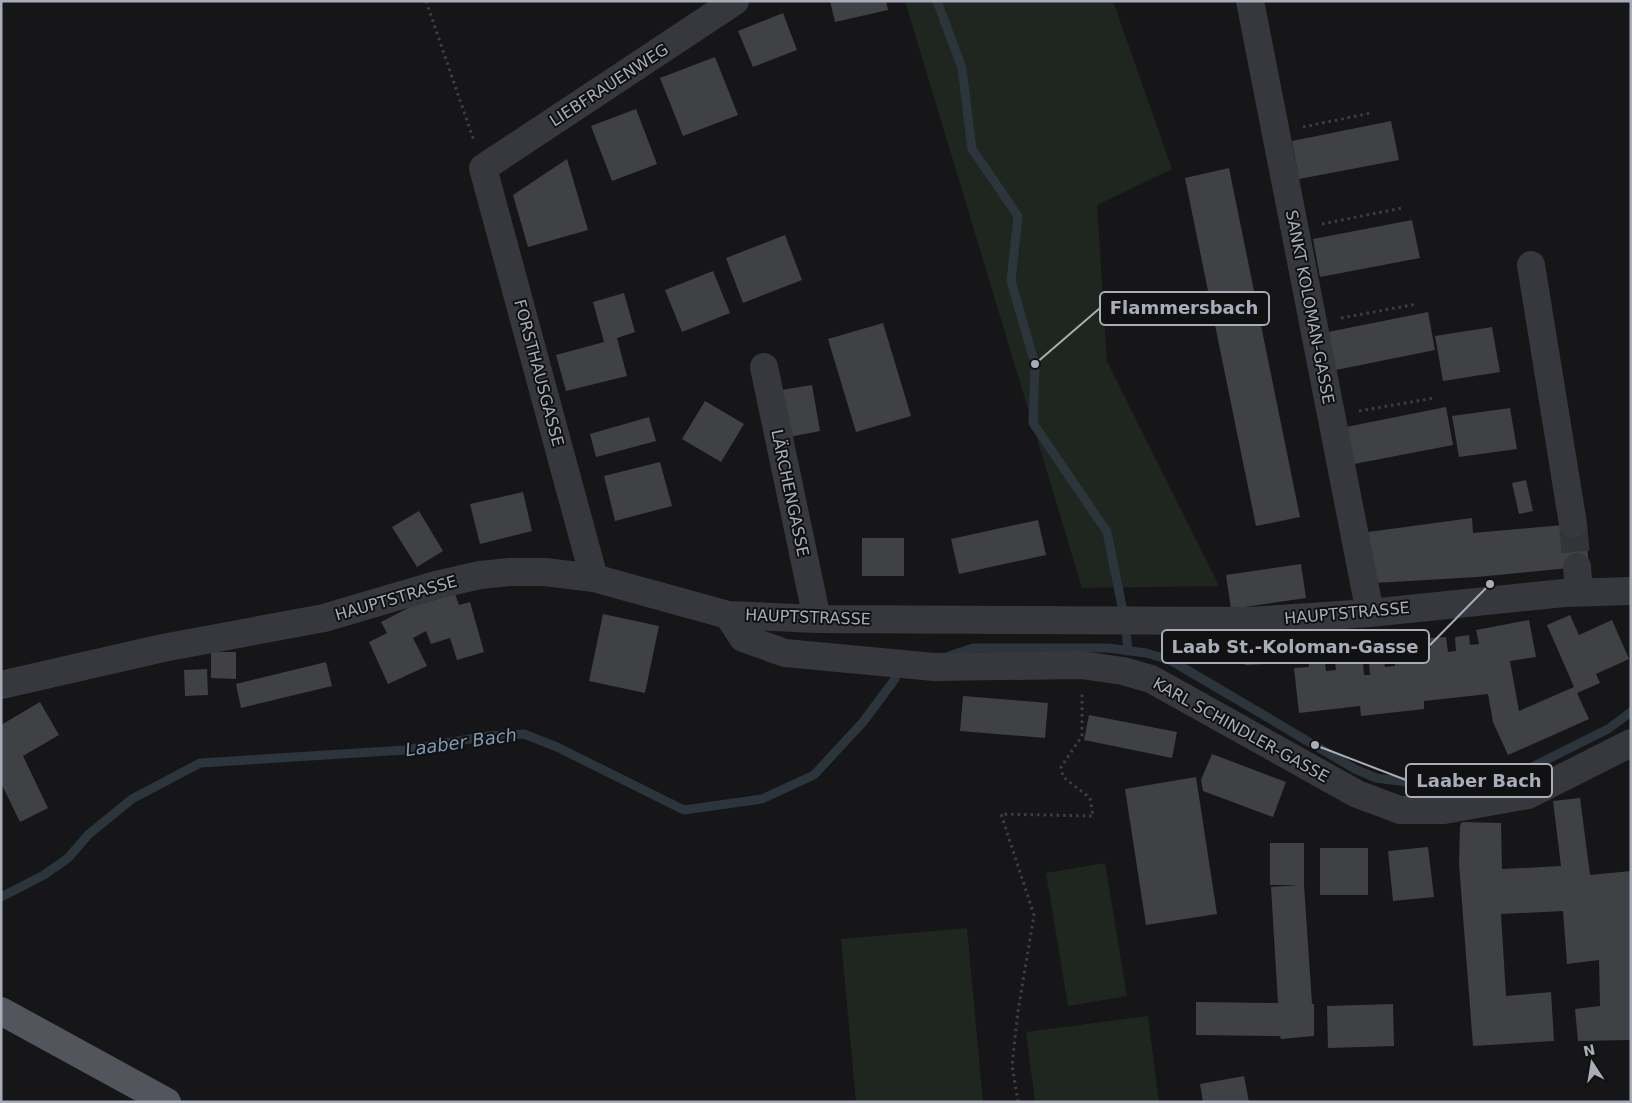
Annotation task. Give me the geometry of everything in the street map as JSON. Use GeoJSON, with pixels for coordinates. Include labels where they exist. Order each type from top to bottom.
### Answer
{"type":"FeatureCollection","features":[{"type":"Feature","properties":{"kind":"main road"},"geometry":{"type":"LineString","coordinates":[[1,1011],[167,1102]]}},
{"type":"Feature","properties":{"kind":"street","name":"LIEBFRAUENWEG"},"geometry":{"type":"LineString","coordinates":[[483,168],[735,1]]}},
{"type":"Feature","properties":{"kind":"street","name":"SANKT KOLOMAN-GASSE"},"geometry":{"type":"LineString","coordinates":[[1250,1],[1370,612]]}},
{"type":"Feature","properties":{"kind":"street","name":"FORSTHAUSGASSE"},"geometry":{"type":"LineString","coordinates":[[483,168],[594,578]]}},
{"type":"Feature","properties":{"kind":"street"},"geometry":{"type":"LineString","coordinates":[[1531,265],[1573,524]]}},
{"type":"Feature","properties":{"kind":"street","name":"LÄRCHENGASSE"},"geometry":{"type":"LineString","coordinates":[[764,367],[817,620]]}},
{"type":"Feature","properties":{"kind":"street","name":"HAUPTSTRASSE"},"geometry":{"type":"LineString","coordinates":[[1,685],[163,648],[324,618],[436,585],[480,575],[510,572],[545,572],[594,578],[728,615],[817,620],[1248,621],[1370,612],[1578,580],[1631,591]]}},
{"type":"Feature","properties":{"kind":"street","name":"KARL SCHINDLER-GASSE"},"geometry":{"type":"LineString","coordinates":[[728,615],[743,638],[785,653],[934,668],[1081,665],[1123,671],[1152,680],[1356,794],[1400,810],[1444,810],[1528,795],[1631,743]]}},
{"type":"Feature","properties":{"kind":"path"},"geometry":{"type":"LineString","coordinates":[[426,1],[483,168]]}},
{"type":"Feature","properties":{"kind":"path"},"geometry":{"type":"LineString","coordinates":[[1276,132],[1371,113]]}},
{"type":"Feature","properties":{"kind":"path"},"geometry":{"type":"LineString","coordinates":[[1295,229],[1402,208]]}},
{"type":"Feature","properties":{"kind":"path"},"geometry":{"type":"LineString","coordinates":[[1313,324],[1417,304]]}},
{"type":"Feature","properties":{"kind":"path"},"geometry":{"type":"LineString","coordinates":[[1332,416],[1434,398]]}},
{"type":"Feature","properties":{"kind":"path"},"geometry":{"type":"LineString","coordinates":[[1018,1102],[1012,1064],[1018,1011],[1034,915],[1001,814],[1093,816],[1090,798],[1063,777],[1061,767],[1082,736],[1081,665]]}},
{"type":"Feature","properties":{"kind":"shaded area"},"geometry":{"type":"Polygon","coordinates":[[[905,1],[1113,1],[1172,169],[1097,205],[1107,361],[1219,586],[1082,588],[905,1]]]}},
{"type":"Feature","properties":{"kind":"shaded area"},"geometry":{"type":"Polygon","coordinates":[[[1105,863],[1127,996],[1068,1006],[1046,873],[1105,863]]]}},
{"type":"Feature","properties":{"kind":"shaded area"},"geometry":{"type":"Polygon","coordinates":[[[967,928],[983,1102],[856,1102],[841,939],[967,928]]]}},
{"type":"Feature","properties":{"kind":"shaded area"},"geometry":{"type":"Polygon","coordinates":[[[1148,1016],[1159,1102],[1035,1102],[1026,1032],[1148,1016]]]}},
{"type":"Feature","properties":{"kind":"building"},"geometry":{"type":"Polygon","coordinates":[[[830,1],[886,1],[888,10],[835,22],[830,1]]]}},
{"type":"Feature","properties":{"kind":"building"},"geometry":{"type":"Polygon","coordinates":[[[783,13],[797,50],[753,67],[738,31],[783,13]]]}},
{"type":"Feature","properties":{"kind":"building"},"geometry":{"type":"Polygon","coordinates":[[[715,57],[738,115],[683,136],[660,78],[715,57]]]}},
{"type":"Feature","properties":{"kind":"building"},"geometry":{"type":"Polygon","coordinates":[[[636,109],[657,164],[612,181],[591,126],[636,109]]]}},
{"type":"Feature","properties":{"kind":"building"},"geometry":{"type":"Polygon","coordinates":[[[1391,121],[1399,160],[1299,179],[1292,141],[1391,121]]]}},
{"type":"Feature","properties":{"kind":"building"},"geometry":{"type":"Polygon","coordinates":[[[567,159],[588,230],[528,247],[513,195],[567,159]]]}},
{"type":"Feature","properties":{"kind":"building"},"geometry":{"type":"Polygon","coordinates":[[[1229,168],[1300,517],[1256,526],[1185,178],[1229,168]]]}},
{"type":"Feature","properties":{"kind":"building"},"geometry":{"type":"Polygon","coordinates":[[[1412,220],[1420,258],[1320,277],[1313,239],[1412,220]]]}},
{"type":"Feature","properties":{"kind":"building"},"geometry":{"type":"Polygon","coordinates":[[[785,235],[802,280],[743,303],[726,258],[785,235]]]}},
{"type":"Feature","properties":{"kind":"building"},"geometry":{"type":"Polygon","coordinates":[[[713,271],[730,313],[682,332],[665,290],[713,271]]]}},
{"type":"Feature","properties":{"kind":"building"},"geometry":{"type":"Polygon","coordinates":[[[624,293],[635,332],[617,338],[627,376],[566,391],[556,355],[604,342],[593,302],[624,293]]]}},
{"type":"Feature","properties":{"kind":"building"},"geometry":{"type":"Polygon","coordinates":[[[1428,312],[1435,350],[1336,370],[1328,332],[1428,312]]]}},
{"type":"Feature","properties":{"kind":"building"},"geometry":{"type":"Polygon","coordinates":[[[883,323],[911,416],[856,432],[828,339],[883,323]]]}},
{"type":"Feature","properties":{"kind":"building"},"geometry":{"type":"Polygon","coordinates":[[[1492,327],[1500,372],[1443,381],[1435,336],[1492,327]]]}},
{"type":"Feature","properties":{"kind":"building"},"geometry":{"type":"Polygon","coordinates":[[[812,385],[820,431],[789,437],[781,390],[812,385]]]}},
{"type":"Feature","properties":{"kind":"building"},"geometry":{"type":"Polygon","coordinates":[[[705,401],[744,424],[721,462],[682,439],[705,401]]]}},
{"type":"Feature","properties":{"kind":"building"},"geometry":{"type":"Polygon","coordinates":[[[1446,407],[1453,445],[1354,464],[1346,427],[1446,407]]]}},
{"type":"Feature","properties":{"kind":"building"},"geometry":{"type":"Polygon","coordinates":[[[1510,408],[1517,449],[1459,457],[1452,416],[1510,408]]]}},
{"type":"Feature","properties":{"kind":"building"},"geometry":{"type":"Polygon","coordinates":[[[649,417],[656,441],[596,457],[590,434],[649,417]]]}},
{"type":"Feature","properties":{"kind":"building"},"geometry":{"type":"Polygon","coordinates":[[[660,462],[672,506],[615,521],[604,476],[660,462]]]}},
{"type":"Feature","properties":{"kind":"building"},"geometry":{"type":"Polygon","coordinates":[[[1526,480],[1533,511],[1519,514],[1512,483],[1526,480]]]}},
{"type":"Feature","properties":{"kind":"building"},"geometry":{"type":"Polygon","coordinates":[[[523,492],[532,531],[480,544],[470,504],[523,492]]]}},
{"type":"Feature","properties":{"kind":"building"},"geometry":{"type":"Polygon","coordinates":[[[419,511],[443,551],[417,567],[392,527],[419,511]]]}},
{"type":"Feature","properties":{"kind":"building"},"geometry":{"type":"Polygon","coordinates":[[[1472,518],[1473,533],[1585,523],[1589,566],[1477,577],[1375,583],[1368,532],[1472,518]]]}},
{"type":"Feature","properties":{"kind":"building"},"geometry":{"type":"Polygon","coordinates":[[[1038,520],[1046,555],[959,574],[951,539],[1038,520]]]}},
{"type":"Feature","properties":{"kind":"building"},"geometry":{"type":"Polygon","coordinates":[[[862,538],[904,538],[904,576],[862,576],[862,538]]]}},
{"type":"Feature","properties":{"kind":"building"},"geometry":{"type":"Polygon","coordinates":[[[1301,564],[1306,598],[1231,609],[1226,575],[1301,564]]]}},
{"type":"Feature","properties":{"kind":"building"},"geometry":{"type":"Polygon","coordinates":[[[455,594],[459,605],[470,602],[484,652],[457,660],[450,638],[431,644],[426,631],[413,638],[427,666],[388,684],[369,642],[387,633],[381,622],[410,607],[455,594]]]}},
{"type":"Feature","properties":{"kind":"building"},"geometry":{"type":"Polygon","coordinates":[[[603,614],[659,626],[645,693],[589,681],[603,614]]]}},
{"type":"Feature","properties":{"kind":"building"},"geometry":{"type":"Polygon","coordinates":[[[1570,615],[1579,635],[1612,620],[1629,659],[1596,674],[1600,683],[1577,693],[1589,719],[1508,755],[1493,722],[1488,694],[1424,701],[1424,709],[1361,716],[1360,706],[1299,713],[1294,668],[1309,667],[1308,656],[1324,654],[1326,671],[1336,670],[1334,654],[1347,653],[1348,664],[1363,662],[1364,675],[1370,675],[1369,663],[1384,661],[1385,667],[1395,666],[1393,650],[1406,648],[1407,656],[1418,655],[1418,649],[1431,648],[1430,638],[1446,637],[1448,652],[1456,651],[1455,637],[1469,635],[1470,645],[1479,644],[1476,630],[1529,620],[1536,657],[1510,661],[1519,711],[1574,687],[1547,625],[1570,615]]]}},
{"type":"Feature","properties":{"kind":"building"},"geometry":{"type":"Polygon","coordinates":[[[1264,651],[1265,664],[1245,665],[1244,652],[1264,651]]]}},
{"type":"Feature","properties":{"kind":"building"},"geometry":{"type":"Polygon","coordinates":[[[211,652],[236,652],[236,679],[211,678],[211,652]]]}},
{"type":"Feature","properties":{"kind":"building"},"geometry":{"type":"Polygon","coordinates":[[[326,662],[332,686],[241,708],[236,684],[326,662]]]}},
{"type":"Feature","properties":{"kind":"building"},"geometry":{"type":"Polygon","coordinates":[[[207,669],[208,695],[185,696],[184,670],[207,669]]]}},
{"type":"Feature","properties":{"kind":"building"},"geometry":{"type":"Polygon","coordinates":[[[963,696],[1048,703],[1045,738],[960,731],[963,696]]]}},
{"type":"Feature","properties":{"kind":"building"},"geometry":{"type":"Polygon","coordinates":[[[40,702],[59,735],[23,756],[48,808],[20,822],[1,783],[1,725],[40,702]]]}},
{"type":"Feature","properties":{"kind":"building"},"geometry":{"type":"Polygon","coordinates":[[[1089,715],[1177,732],[1172,758],[1084,740],[1089,715]]]}},
{"type":"Feature","properties":{"kind":"building"},"geometry":{"type":"Polygon","coordinates":[[[1212,754],[1286,782],[1273,817],[1203,791],[1201,780],[1212,754]]]}},
{"type":"Feature","properties":{"kind":"building"},"geometry":{"type":"Polygon","coordinates":[[[1196,777],[1217,914],[1146,925],[1125,789],[1196,777]]]}},
{"type":"Feature","properties":{"kind":"building"},"geometry":{"type":"Polygon","coordinates":[[[1580,798],[1590,875],[1631,871],[1631,1040],[1578,1041],[1575,1009],[1600,1006],[1599,960],[1567,964],[1563,911],[1501,914],[1506,996],[1551,992],[1554,1041],[1473,1046],[1459,864],[1460,826],[1462,822],[1501,823],[1502,869],[1561,866],[1553,801],[1580,798]]]}},
{"type":"Feature","properties":{"kind":"building"},"geometry":{"type":"Polygon","coordinates":[[[1270,843],[1304,843],[1304,885],[1312,1004],[1314,1004],[1314,1036],[1281,1039],[1280,1036],[1196,1035],[1196,1002],[1278,1003],[1271,887],[1298,885],[1270,885],[1270,843]]]}},
{"type":"Feature","properties":{"kind":"building"},"geometry":{"type":"Polygon","coordinates":[[[1428,847],[1434,897],[1393,901],[1388,851],[1428,847]]]}},
{"type":"Feature","properties":{"kind":"building"},"geometry":{"type":"Polygon","coordinates":[[[1320,848],[1368,848],[1368,895],[1320,895],[1320,848]]]}},
{"type":"Feature","properties":{"kind":"building"},"geometry":{"type":"Polygon","coordinates":[[[1393,1004],[1394,1046],[1328,1048],[1327,1006],[1393,1004]]]}},
{"type":"Feature","properties":{"kind":"building"},"geometry":{"type":"Polygon","coordinates":[[[1244,1076],[1249,1102],[1203,1102],[1200,1084],[1244,1076]]]}},
{"type":"Feature","properties":{"kind":"waterway"},"geometry":{"type":"LineString","coordinates":[[937,1],[962,68],[972,149],[1018,216],[1011,281],[1035,364],[1033,423],[1107,532],[1125,621],[1128,651]]}},
{"type":"Feature","properties":{"kind":"waterway","name":"Laaber Bach"},"geometry":{"type":"LineString","coordinates":[[949,656],[973,648],[1108,648],[1146,653],[1170,660],[1355,769],[1376,778],[1422,784],[1481,779],[1526,770],[1608,729],[1631,712]]}},
{"type":"Feature","properties":{"kind":"waterway","name":"Laaber Bach"},"geometry":{"type":"LineString","coordinates":[[1,897],[44,875],[68,858],[89,834],[132,799],[200,763],[405,750],[488,736],[524,734],[557,747],[684,810],[762,799],[814,775],[863,722],[895,679]]}},
{"type":"Feature","properties":{"kind":"tunnel"},"geometry":{"type":"LineString","coordinates":[[1573,524],[1577,567]]}},
{"type":"Feature","properties":{"kind":"place","name":"Flammersbach"},"geometry":{"type":"Point","coordinates":[1035,364]}},
{"type":"Feature","properties":{"kind":"place","name":"Laab St.-Koloman-Gasse"},"geometry":{"type":"Point","coordinates":[1490,584]}},
{"type":"Feature","properties":{"kind":"place","name":"Laaber Bach"},"geometry":{"type":"Point","coordinates":[1315,745]}}]}
